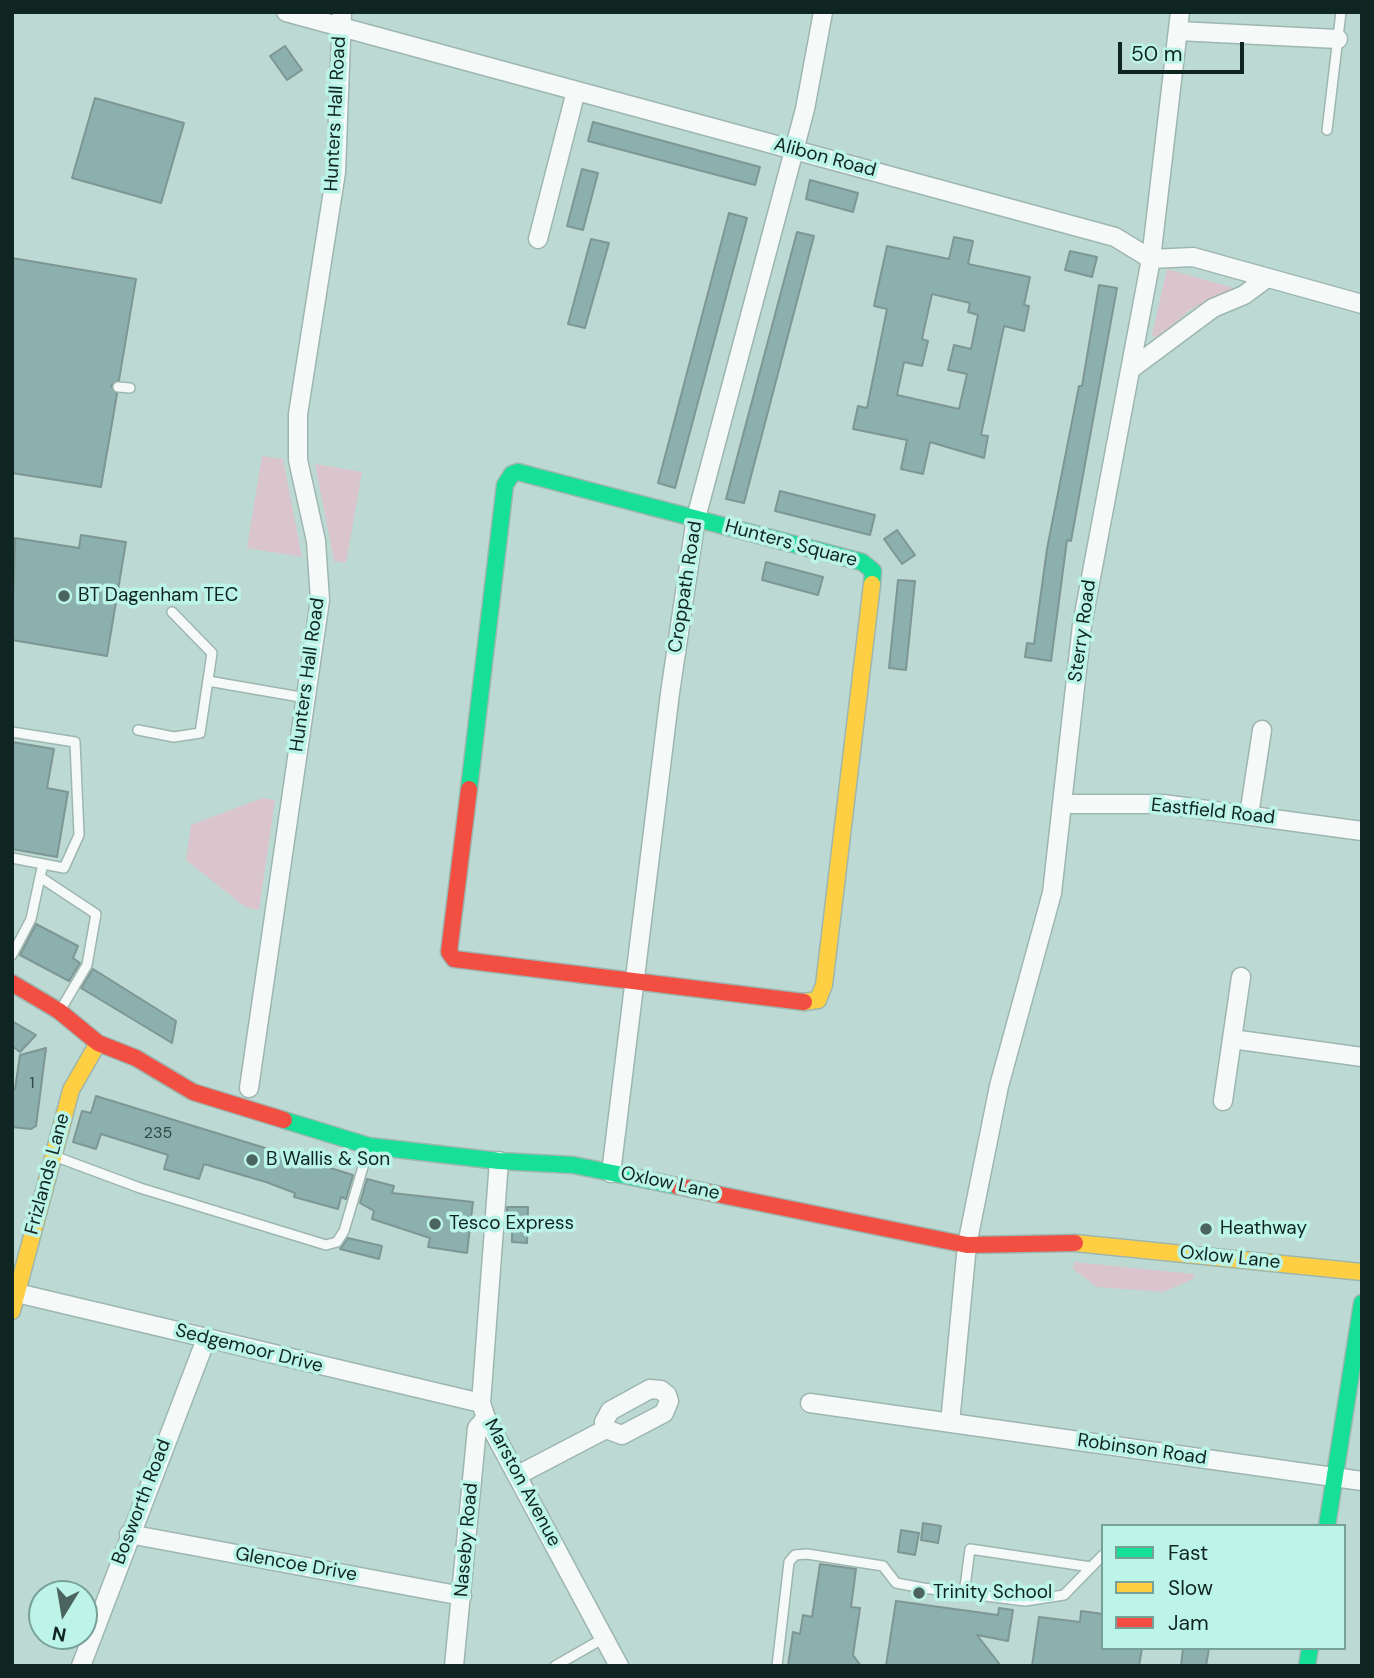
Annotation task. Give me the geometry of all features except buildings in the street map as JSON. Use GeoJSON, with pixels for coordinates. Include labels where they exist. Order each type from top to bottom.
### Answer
{"type":"FeatureCollection","features":[{"type":"Feature","properties":{"kind":"street","name":"Alibon Road"},"geometry":{"type":"LineString","coordinates":[[285,12],[342,20],[576,92],[1115,237],[1151,259]]}},
{"type":"Feature","properties":{"kind":"street","name":"Croppath Road"},"geometry":{"type":"LineString","coordinates":[[611,1172],[670,693],[696,518],[805,109],[823,12]]}},
{"type":"Feature","properties":{"kind":"street","name":"Sterry Road"},"geometry":{"type":"LineString","coordinates":[[967,1245],[999,1086],[1052,893],[1082,625],[1151,259],[1180,12]]}},
{"type":"Feature","properties":{"kind":"street","name":"Hunters Hall Road"},"geometry":{"type":"LineString","coordinates":[[248,1088],[320,600],[316,541],[298,460],[298,414],[336,172],[342,20]]}},
{"type":"Feature","properties":{"kind":"street"},"geometry":{"type":"LineString","coordinates":[[1178,31],[1338,39]]}},
{"type":"Feature","properties":{"kind":"street"},"geometry":{"type":"LineString","coordinates":[[538,239],[576,92]]}},
{"type":"Feature","properties":{"kind":"street"},"geometry":{"type":"LineString","coordinates":[[1151,259],[1193,257],[1362,304]]}},
{"type":"Feature","properties":{"kind":"street"},"geometry":{"type":"LineString","coordinates":[[1131,369],[1213,308],[1244,295],[1267,278]]}},
{"type":"Feature","properties":{"kind":"street","name":"Hunters Square"},"geometry":{"type":"LineString","coordinates":[[529,473],[696,518],[862,562],[873,571],[824,985],[818,1000],[810,1004],[454,959],[449,952],[505,485],[512,474],[529,473]]}},
{"type":"Feature","properties":{"kind":"street"},"geometry":{"type":"LineString","coordinates":[[1249,815],[1262,730]]}},
{"type":"Feature","properties":{"kind":"street","name":"Eastfield Road"},"geometry":{"type":"LineString","coordinates":[[1063,804],[1163,804],[1362,831]]}},
{"type":"Feature","properties":{"kind":"street"},"geometry":{"type":"LineString","coordinates":[[1223,1101],[1241,977]]}},
{"type":"Feature","properties":{"kind":"street","name":"Oxlow Lane"},"geometry":{"type":"LineString","coordinates":[[12,983],[59,1011],[98,1043],[136,1058],[193,1091],[369,1146],[499,1161],[573,1165],[967,1245],[1071,1243],[1362,1272]]}},
{"type":"Feature","properties":{"kind":"street"},"geometry":{"type":"LineString","coordinates":[[1232,1039],[1362,1057]]}},
{"type":"Feature","properties":{"kind":"street","name":"Frizlands Lane"},"geometry":{"type":"LineString","coordinates":[[12,1311],[23,1252],[71,1090],[98,1043]]}},
{"type":"Feature","properties":{"kind":"street","name":"Marston Avenue"},"geometry":{"type":"LineString","coordinates":[[499,1161],[483,1411],[619,1666]]}},
{"type":"Feature","properties":{"kind":"street"},"geometry":{"type":"LineString","coordinates":[[950,1423],[967,1245]]}},
{"type":"Feature","properties":{"kind":"street","name":"Sedgemoor Drive"},"geometry":{"type":"LineString","coordinates":[[17,1293],[483,1411]]}},
{"type":"Feature","properties":{"kind":"street"},"geometry":{"type":"LineString","coordinates":[[1327,1524],[1362,1303]]}},
{"type":"Feature","properties":{"kind":"street","name":"Bosworth Road"},"geometry":{"type":"LineString","coordinates":[[81,1666],[129,1534],[206,1339]]}},
{"type":"Feature","properties":{"kind":"street","name":"Robinson Road"},"geometry":{"type":"LineString","coordinates":[[810,1403],[1362,1481]]}},
{"type":"Feature","properties":{"kind":"street","name":"Naseby Road"},"geometry":{"type":"LineString","coordinates":[[454,1666],[477,1428],[483,1411]]}},
{"type":"Feature","properties":{"kind":"street"},"geometry":{"type":"LineString","coordinates":[[518,1475],[606,1429]]}},
{"type":"Feature","properties":{"kind":"street","name":"Glencoe Drive"},"geometry":{"type":"LineString","coordinates":[[129,1534],[462,1596]]}},
{"type":"Feature","properties":{"kind":"lane"},"geometry":{"type":"LineString","coordinates":[[1327,130],[1341,12]]}},
{"type":"Feature","properties":{"kind":"lane"},"geometry":{"type":"LineString","coordinates":[[118,387],[130,388]]}},
{"type":"Feature","properties":{"kind":"lane"},"geometry":{"type":"LineString","coordinates":[[138,730],[174,737],[200,733],[212,653],[172,612]]}},
{"type":"Feature","properties":{"kind":"lane"},"geometry":{"type":"LineString","coordinates":[[208,681],[306,698]]}},
{"type":"Feature","properties":{"kind":"lane"},"geometry":{"type":"LineString","coordinates":[[12,732],[75,742],[79,835],[64,868],[12,858]]}},
{"type":"Feature","properties":{"kind":"lane"},"geometry":{"type":"LineString","coordinates":[[12,955],[31,919],[43,864]]}},
{"type":"Feature","properties":{"kind":"lane"},"geometry":{"type":"LineString","coordinates":[[40,877],[96,914],[87,965],[59,1011]]}},
{"type":"Feature","properties":{"kind":"lane"},"geometry":{"type":"LineString","coordinates":[[53,1155],[140,1188],[326,1245],[337,1242],[344,1231],[369,1146]]}},
{"type":"Feature","properties":{"kind":"lane"},"geometry":{"type":"LineString","coordinates":[[964,1594],[970,1549],[1091,1567]]}},
{"type":"Feature","properties":{"kind":"lane"},"geometry":{"type":"LineString","coordinates":[[777,1666],[789,1562],[795,1555],[804,1553],[883,1566],[896,1583],[1025,1601],[1064,1595],[1101,1557]]}},
{"type":"Feature","properties":{"kind":"lane"},"geometry":{"type":"LineString","coordinates":[[555,1666],[604,1638]]}},
{"type":"Feature","properties":{"kind":"shaded area"},"geometry":{"type":"Polygon","coordinates":[[[1167,269],[1234,288],[1191,309],[1157,339],[1152,335],[1167,269]]]}},
{"type":"Feature","properties":{"kind":"shaded area"},"geometry":{"type":"Polygon","coordinates":[[[262,456],[283,459],[302,557],[247,548],[262,456]]]}},
{"type":"Feature","properties":{"kind":"shaded area"},"geometry":{"type":"Polygon","coordinates":[[[315,464],[362,472],[346,563],[334,561],[315,464]]]}},
{"type":"Feature","properties":{"kind":"shaded area"},"geometry":{"type":"Polygon","coordinates":[[[262,798],[275,800],[259,910],[245,907],[186,860],[191,825],[262,798]]]}},
{"type":"Feature","properties":{"kind":"shaded area"},"geometry":{"type":"Polygon","coordinates":[[[1074,1262],[1194,1274],[1193,1279],[1164,1292],[1097,1287],[1073,1269],[1074,1262]]]}},
{"type":"Feature","properties":{"kind":"traffic: fast"},"geometry":{"type":"LineString","coordinates":[[518,472],[862,562],[873,571],[872,584]]}},
{"type":"Feature","properties":{"kind":"traffic: fast"},"geometry":{"type":"LineString","coordinates":[[469,789],[505,485],[512,474],[518,472]]}},
{"type":"Feature","properties":{"kind":"traffic: fast"},"geometry":{"type":"LineString","coordinates":[[284,1120],[369,1146],[499,1161],[573,1165],[677,1186]]}},
{"type":"Feature","properties":{"kind":"traffic: fast"},"geometry":{"type":"LineString","coordinates":[[1327,1524],[1362,1303]]}},
{"type":"Feature","properties":{"kind":"traffic: fast"},"geometry":{"type":"LineString","coordinates":[[1307,1666],[1310,1650]]}},
{"type":"Feature","properties":{"kind":"traffic: slow"},"geometry":{"type":"LineString","coordinates":[[804,1002],[818,1000],[824,985],[872,584]]}},
{"type":"Feature","properties":{"kind":"traffic: slow"},"geometry":{"type":"LineString","coordinates":[[12,1311],[71,1090],[98,1043]]}},
{"type":"Feature","properties":{"kind":"traffic: slow"},"geometry":{"type":"LineString","coordinates":[[1075,1243],[1362,1272]]}},
{"type":"Feature","properties":{"kind":"traffic: jam"},"geometry":{"type":"LineString","coordinates":[[469,789],[449,952],[454,959],[804,1002]]}},
{"type":"Feature","properties":{"kind":"traffic: jam"},"geometry":{"type":"LineString","coordinates":[[12,983],[59,1011],[98,1043],[136,1058],[193,1092],[284,1120]]}},
{"type":"Feature","properties":{"kind":"traffic: jam"},"geometry":{"type":"LineString","coordinates":[[677,1186],[967,1245],[1075,1243]]}},
{"type":"Feature","properties":{"kind":"place","name":"BT Dagenham TEC"},"geometry":{"type":"Point","coordinates":[64,596]}},
{"type":"Feature","properties":{"kind":"place","name":"B Wallis & Son"},"geometry":{"type":"Point","coordinates":[252,1160]}},
{"type":"Feature","properties":{"kind":"place","name":"Tesco Express"},"geometry":{"type":"Point","coordinates":[435,1224]}},
{"type":"Feature","properties":{"kind":"place","name":"Heathway"},"geometry":{"type":"Point","coordinates":[1206,1229]}},
{"type":"Feature","properties":{"kind":"place","name":"Trinity School"},"geometry":{"type":"Point","coordinates":[919,1593]}}]}
